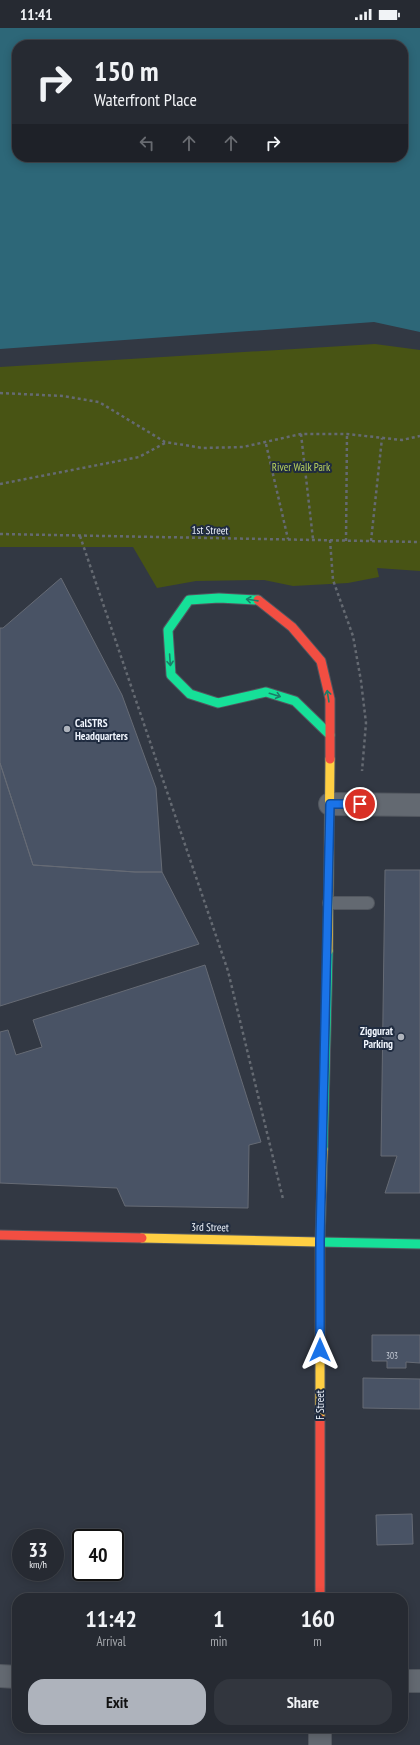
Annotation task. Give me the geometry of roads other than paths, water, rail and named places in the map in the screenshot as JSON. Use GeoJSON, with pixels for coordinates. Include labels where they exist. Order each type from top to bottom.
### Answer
{"type":"FeatureCollection","features":[{"type":"Feature","properties":{"kind":"street","name":"F Street"},"geometry":{"type":"LineString","coordinates":[[320,1593],[320,1241],[329,902],[330,804],[330,735],[330,699],[321,661],[292,627],[257,599],[220,598],[189,600],[168,630],[171,675],[190,694],[218,703],[266,692],[295,701],[330,735]]}},
{"type":"Feature","properties":{"kind":"street"},"geometry":{"type":"LineString","coordinates":[[330,804],[420,805]]}},
{"type":"Feature","properties":{"kind":"street","name":"3rd Street"},"geometry":{"type":"LineString","coordinates":[[0,1235],[420,1244]]}},
{"type":"Feature","properties":{"kind":"street"},"geometry":{"type":"LineString","coordinates":[[0,1676],[12,1677]]}},
{"type":"Feature","properties":{"kind":"street"},"geometry":{"type":"LineString","coordinates":[[408,1681],[420,1681]]}},
{"type":"Feature","properties":{"kind":"street"},"geometry":{"type":"LineString","coordinates":[[320,1733],[320,1745]]}},
{"type":"Feature","properties":{"kind":"lane"},"geometry":{"type":"LineString","coordinates":[[329,902],[368,903]]}},
{"type":"Feature","properties":{"kind":"water"},"geometry":{"type":"Polygon","coordinates":[[[0,28],[420,28],[420,332],[374,322],[0,349],[0,28]]]}},
{"type":"Feature","properties":{"kind":"place","name":"CalSTRS Headquarters"},"geometry":{"type":"Point","coordinates":[67,729]}},
{"type":"Feature","properties":{"kind":"place","name":"Ziggurat Parking"},"geometry":{"type":"Point","coordinates":[401,1037]}},
{"type":"Feature","properties":{"kind":"park label","name":"River Walk Park"},"geometry":{"type":"Point","coordinates":[301,467]}}]}
